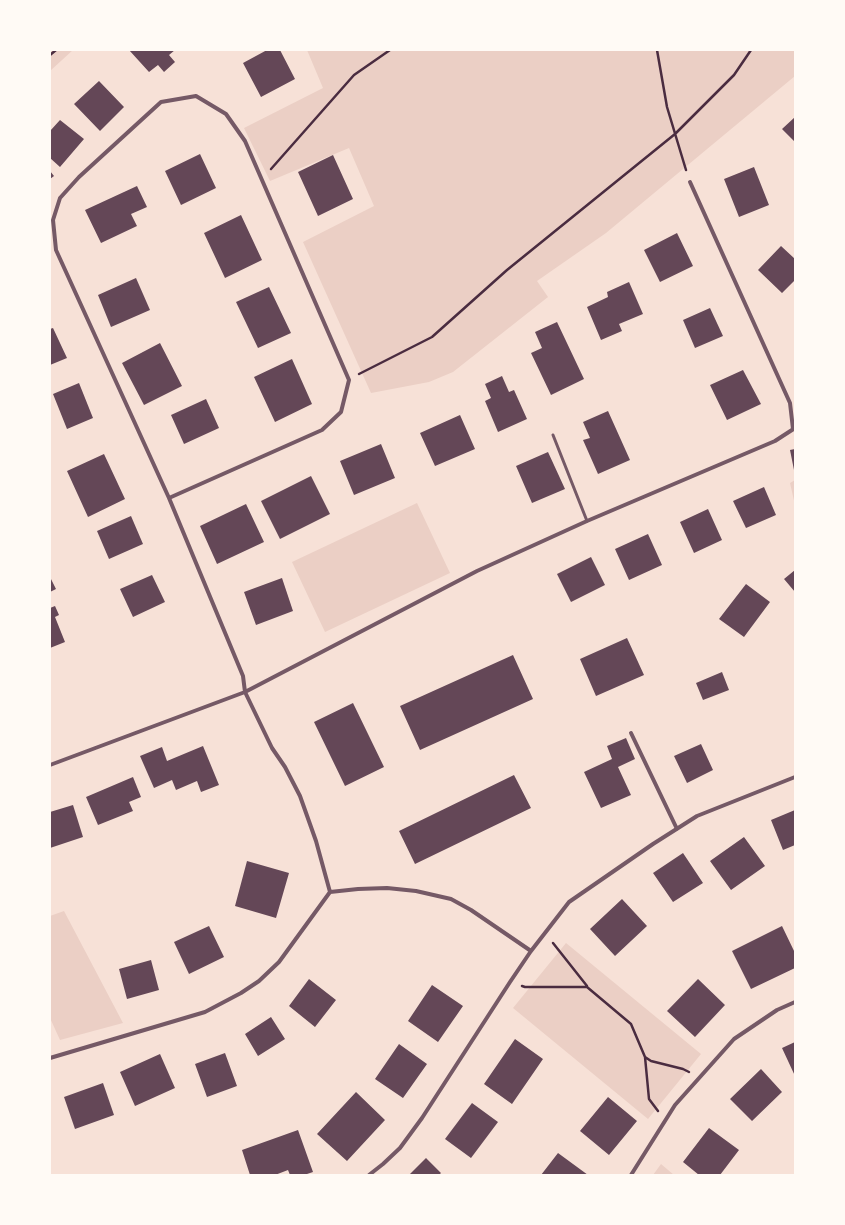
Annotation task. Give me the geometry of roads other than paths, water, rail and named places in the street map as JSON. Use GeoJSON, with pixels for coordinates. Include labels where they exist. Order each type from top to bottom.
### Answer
{"type":"FeatureCollection","features":[{"type":"Feature","properties":{"kind":"street"},"geometry":{"type":"LineString","coordinates":[[168,498],[322,430],[341,412],[349,380],[245,141],[226,114],[196,96],[161,102],[79,177],[60,198],[53,220],[56,250],[168,498],[243,676],[245,692],[272,748],[285,767],[300,796],[316,841],[330,892]]}},
{"type":"Feature","properties":{"kind":"street"},"geometry":{"type":"LineString","coordinates":[[50,765],[245,692],[476,572],[587,521],[775,441],[794,428],[790,403],[690,182]]}},
{"type":"Feature","properties":{"kind":"street"},"geometry":{"type":"LineString","coordinates":[[631,733],[677,829]]}},
{"type":"Feature","properties":{"kind":"street"},"geometry":{"type":"LineString","coordinates":[[369,1175],[400,1148],[422,1118],[531,951],[569,902],[697,816],[795,776]]}},
{"type":"Feature","properties":{"kind":"street"},"geometry":{"type":"LineString","coordinates":[[50,1058],[205,1012],[241,993],[259,981],[279,962],[330,892],[387,888],[416,891],[451,899],[471,910],[531,951]]}},
{"type":"Feature","properties":{"kind":"street"},"geometry":{"type":"LineString","coordinates":[[631,1175],[675,1105],[734,1039],[777,1010],[795,1002]]}},
{"type":"Feature","properties":{"kind":"lane"},"geometry":{"type":"LineString","coordinates":[[553,435],[587,521]]}}]}
